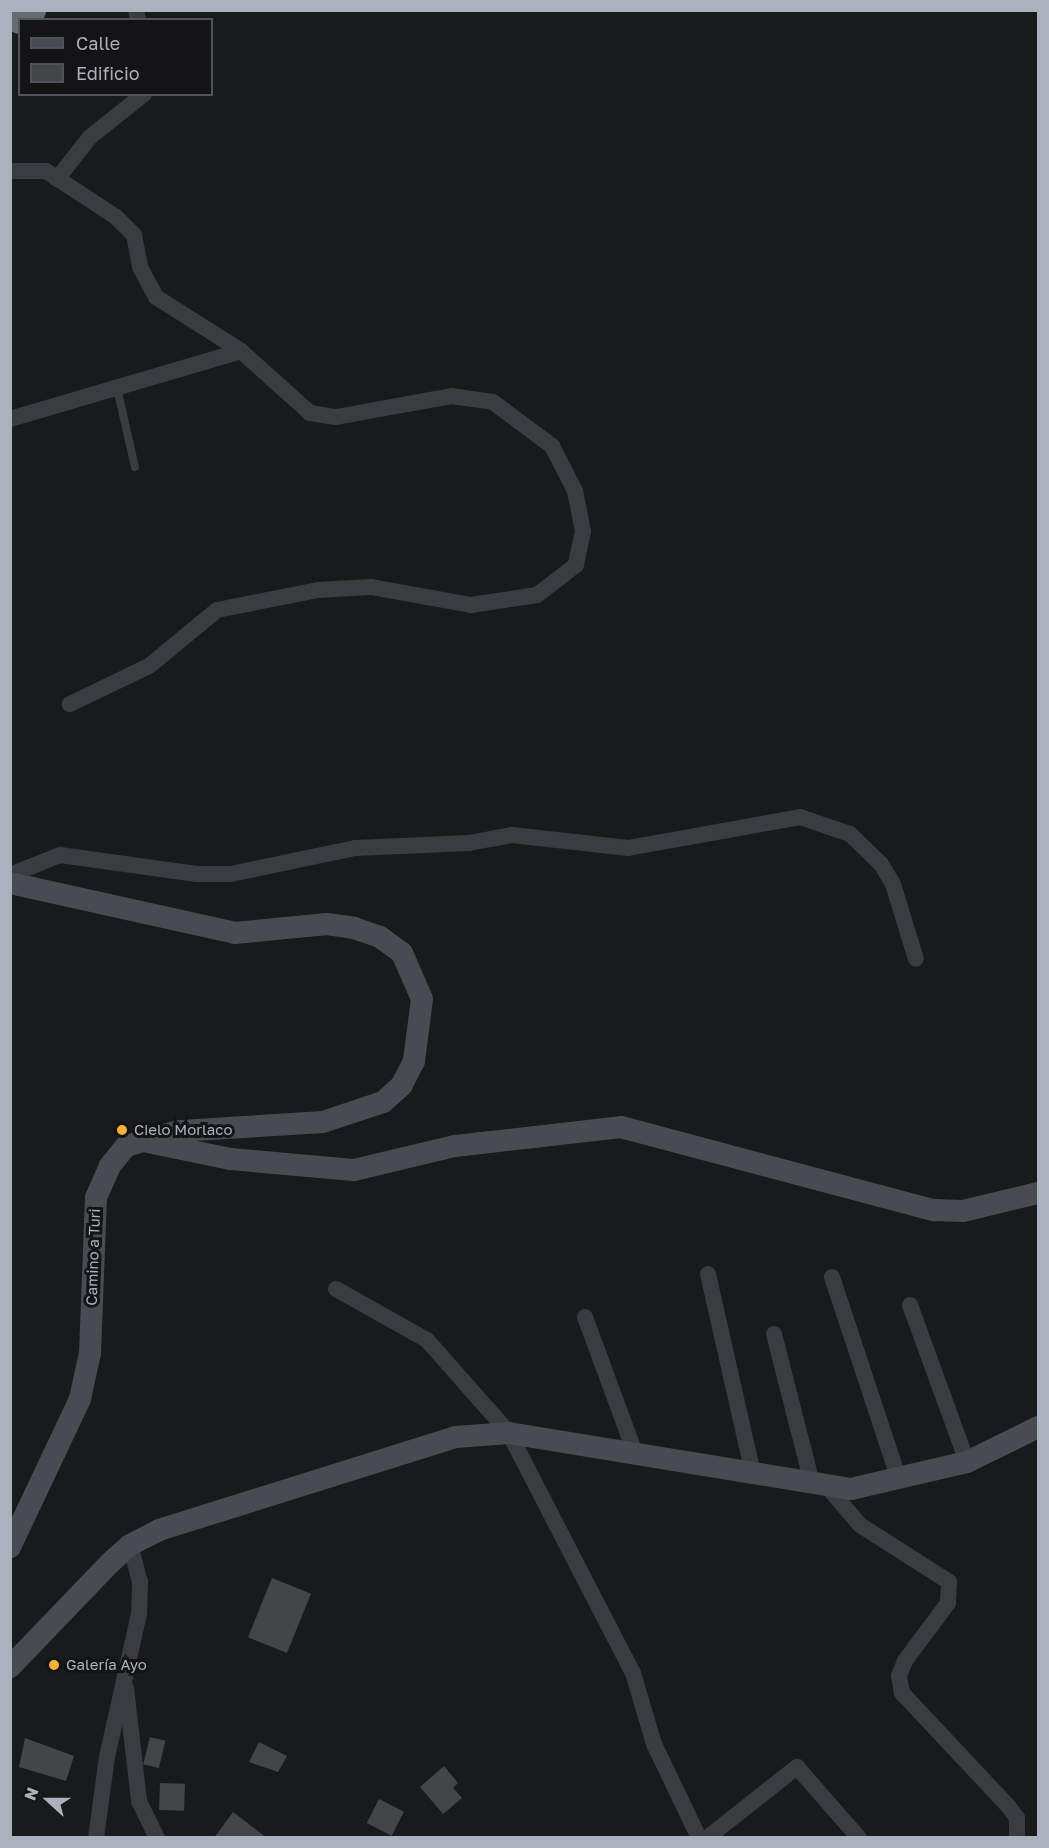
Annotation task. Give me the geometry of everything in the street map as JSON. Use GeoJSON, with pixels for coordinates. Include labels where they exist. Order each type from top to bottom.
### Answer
{"type":"FeatureCollection","features":[{"type":"Feature","properties":{"kind":"street"},"geometry":{"type":"LineString","coordinates":[[57,179],[90,137],[141,96]]}},
{"type":"Feature","properties":{"kind":"street"},"geometry":{"type":"LineString","coordinates":[[10,171],[46,171],[116,217],[134,235],[140,267],[156,297],[241,351],[310,413],[336,417],[452,396],[493,402],[552,446],[575,491],[583,531],[576,565],[537,595],[471,605],[371,587],[318,590],[218,610],[149,666],[70,704]]}},
{"type":"Feature","properties":{"kind":"street"},"geometry":{"type":"LineString","coordinates":[[10,418],[241,351]]}},
{"type":"Feature","properties":{"kind":"street"},"geometry":{"type":"LineString","coordinates":[[10,875],[60,855],[197,874],[231,874],[355,848],[469,843],[512,835],[628,848],[800,817],[850,834],[881,864],[893,884],[916,959]]}},
{"type":"Feature","properties":{"kind":"street","name":"Camino a Turi"},"geometry":{"type":"LineString","coordinates":[[10,883],[234,933],[327,924],[354,928],[395,947],[414,973],[422,999],[414,1060],[402,1085],[383,1102],[323,1122],[178,1131],[126,1146],[96,1197],[90,1353],[80,1399],[48,1475],[10,1547]]}},
{"type":"Feature","properties":{"kind":"street"},"geometry":{"type":"LineString","coordinates":[[144,1141],[230,1160],[354,1170],[455,1146],[513,1143],[587,1128],[621,1127],[934,1210],[963,1211],[1038,1193]]}},
{"type":"Feature","properties":{"kind":"street"},"geometry":{"type":"LineString","coordinates":[[708,1274],[753,1473]]}},
{"type":"Feature","properties":{"kind":"street"},"geometry":{"type":"LineString","coordinates":[[832,1277],[899,1479]]}},
{"type":"Feature","properties":{"kind":"street"},"geometry":{"type":"LineString","coordinates":[[336,1289],[427,1340],[509,1433],[633,1673],[654,1744],[699,1838]]}},
{"type":"Feature","properties":{"kind":"street"},"geometry":{"type":"LineString","coordinates":[[910,1305],[967,1462]]}},
{"type":"Feature","properties":{"kind":"street"},"geometry":{"type":"LineString","coordinates":[[585,1317],[635,1453]]}},
{"type":"Feature","properties":{"kind":"street"},"geometry":{"type":"LineString","coordinates":[[774,1334],[819,1484],[860,1525],[949,1582],[948,1603],[905,1661],[899,1676],[902,1693],[1008,1806],[1017,1818],[1017,1838]]}},
{"type":"Feature","properties":{"kind":"street"},"geometry":{"type":"LineString","coordinates":[[10,1667],[130,1545],[159,1530],[456,1437],[509,1433],[851,1488],[967,1462],[1038,1427]]}},
{"type":"Feature","properties":{"kind":"street"},"geometry":{"type":"LineString","coordinates":[[96,1838],[124,1675],[139,1614],[140,1582],[130,1545]]}},
{"type":"Feature","properties":{"kind":"street"},"geometry":{"type":"LineString","coordinates":[[124,1675],[139,1801],[157,1838]]}},
{"type":"Feature","properties":{"kind":"street"},"geometry":{"type":"LineString","coordinates":[[707,1838],[797,1767],[859,1838]]}},
{"type":"Feature","properties":{"kind":"lane"},"geometry":{"type":"LineString","coordinates":[[117,388],[135,467]]}},
{"type":"Feature","properties":{"kind":"building"},"geometry":{"type":"Polygon","coordinates":[[[272,1578],[311,1594],[287,1653],[248,1637],[272,1578]]]}},
{"type":"Feature","properties":{"kind":"building"},"geometry":{"type":"Polygon","coordinates":[[[150,1737],[166,1741],[159,1768],[143,1764],[150,1737]]]}},
{"type":"Feature","properties":{"kind":"building"},"geometry":{"type":"Polygon","coordinates":[[[25,1738],[74,1756],[66,1781],[19,1767],[25,1738]]]}},
{"type":"Feature","properties":{"kind":"building"},"geometry":{"type":"Polygon","coordinates":[[[259,1742],[287,1756],[278,1772],[249,1762],[259,1742]]]}},
{"type":"Feature","properties":{"kind":"building"},"geometry":{"type":"Polygon","coordinates":[[[444,1766],[458,1783],[453,1788],[462,1798],[443,1814],[420,1787],[444,1766]]]}},
{"type":"Feature","properties":{"kind":"building"},"geometry":{"type":"Polygon","coordinates":[[[160,1783],[185,1784],[184,1811],[159,1810],[160,1783]]]}},
{"type":"Feature","properties":{"kind":"building"},"geometry":{"type":"Polygon","coordinates":[[[379,1799],[404,1812],[392,1836],[367,1823],[379,1799]]]}},
{"type":"Feature","properties":{"kind":"building"},"geometry":{"type":"Polygon","coordinates":[[[233,1812],[267,1838],[214,1838],[233,1812]]]}},
{"type":"Feature","properties":{"kind":"place","name":"Cielo Morlaco"},"geometry":{"type":"Point","coordinates":[122,1130]}},
{"type":"Feature","properties":{"kind":"place","name":"Galería Ayo"},"geometry":{"type":"Point","coordinates":[54,1665]}}]}
